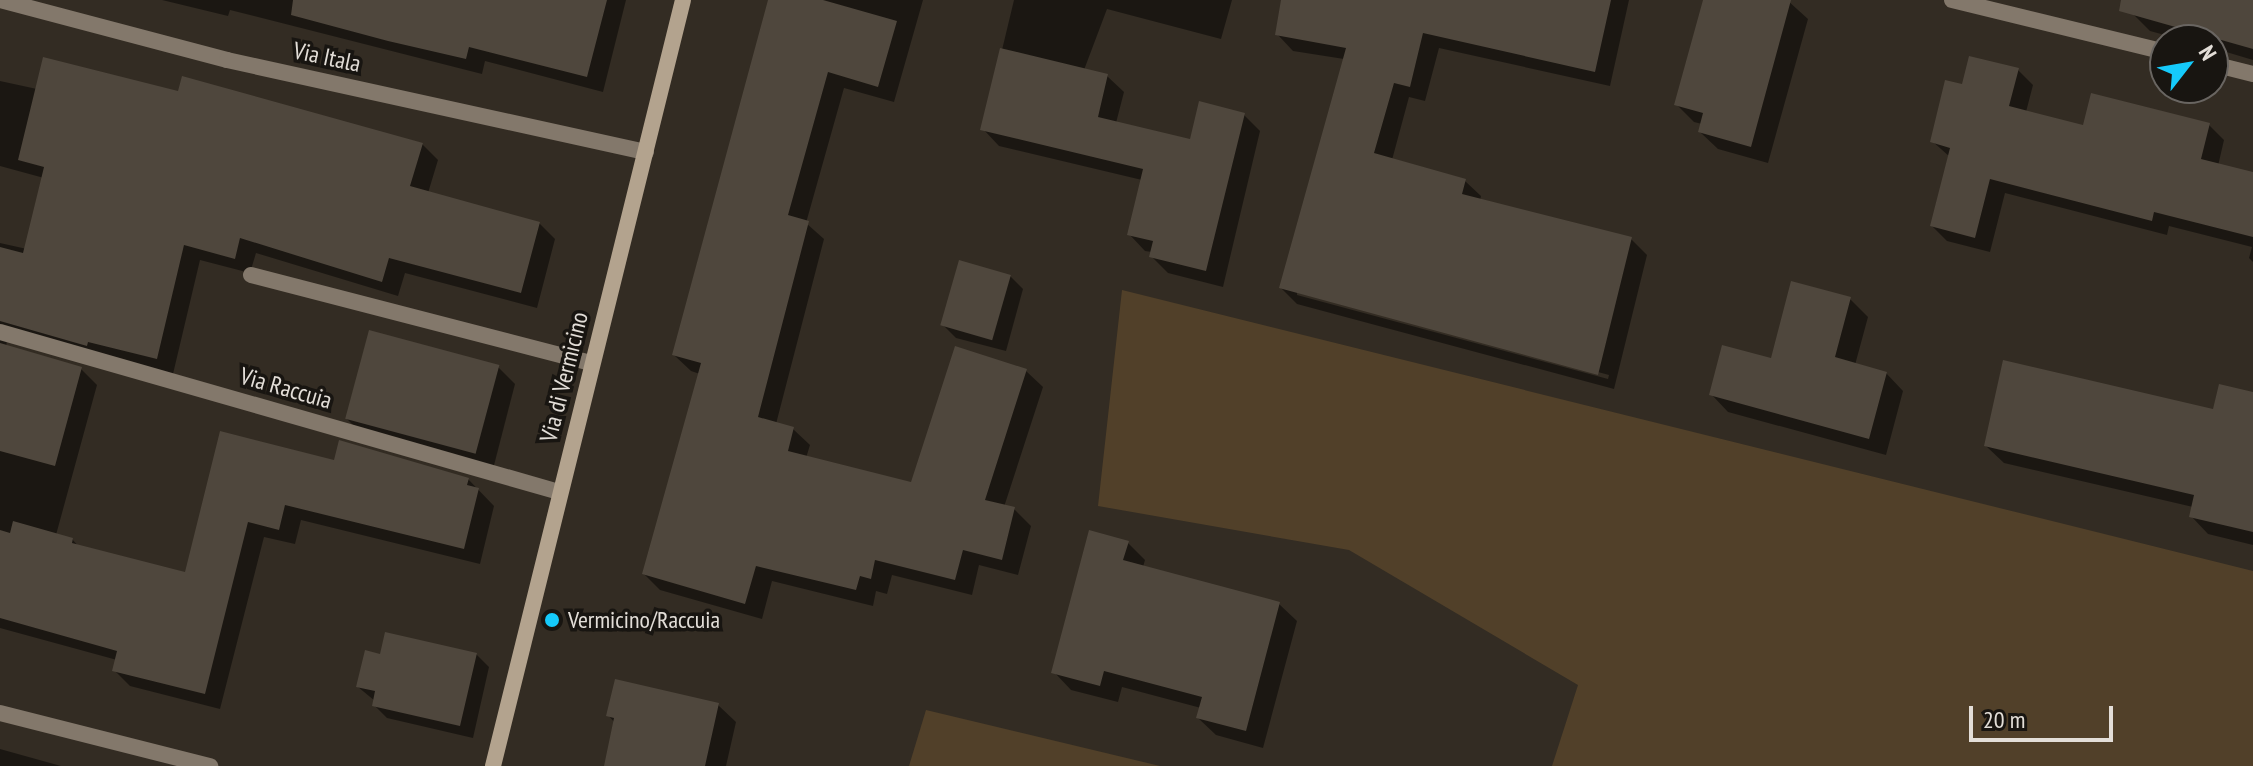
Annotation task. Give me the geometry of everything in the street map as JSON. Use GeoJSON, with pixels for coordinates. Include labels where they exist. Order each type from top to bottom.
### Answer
{"type":"FeatureCollection","features":[{"type":"Feature","properties":{"kind":"main road","name":"Via di Vermicino"},"geometry":{"type":"LineString","coordinates":[[493,766],[683,0]]}},
{"type":"Feature","properties":{"kind":"street","name":"Via Itala"},"geometry":{"type":"LineString","coordinates":[[0,0],[227,60],[646,152]]}},
{"type":"Feature","properties":{"kind":"street"},"geometry":{"type":"LineString","coordinates":[[1952,0],[2149,48]]}},
{"type":"Feature","properties":{"kind":"street"},"geometry":{"type":"LineString","coordinates":[[2229,68],[2253,74]]}},
{"type":"Feature","properties":{"kind":"street"},"geometry":{"type":"LineString","coordinates":[[251,275],[592,363]]}},
{"type":"Feature","properties":{"kind":"street","name":"Via Raccuia"},"geometry":{"type":"LineString","coordinates":[[0,332],[559,492]]}},
{"type":"Feature","properties":{"kind":"street"},"geometry":{"type":"LineString","coordinates":[[0,713],[210,766]]}},
{"type":"Feature","properties":{"kind":"shaded area"},"geometry":{"type":"Polygon","coordinates":[[[1122,290],[2253,571],[2253,766],[1552,766],[1578,685],[1349,550],[1098,506],[1122,290]]]}},
{"type":"Feature","properties":{"kind":"shaded area"},"geometry":{"type":"Polygon","coordinates":[[[926,710],[1160,766],[909,766],[926,710]]]}},
{"type":"Feature","properties":{"kind":"building"},"geometry":{"type":"Polygon","coordinates":[[[293,0],[607,0],[587,77],[469,47],[466,59],[388,41],[291,15],[293,0]]]}},
{"type":"Feature","properties":{"kind":"building"},"geometry":{"type":"Polygon","coordinates":[[[768,0],[823,0],[897,21],[878,87],[828,72],[788,215],[809,221],[758,417],[794,427],[788,451],[911,482],[955,346],[1027,369],[985,500],[1015,507],[1002,560],[963,550],[955,580],[875,560],[871,579],[860,576],[856,590],[756,566],[745,604],[642,574],[701,363],[672,355],[768,0]]]}},
{"type":"Feature","properties":{"kind":"building"},"geometry":{"type":"Polygon","coordinates":[[[1281,0],[1611,0],[1595,72],[1423,33],[1410,87],[1394,83],[1374,153],[1466,179],[1462,194],[1632,237],[1598,375],[1279,288],[1346,48],[1275,35],[1281,0]]]}},
{"type":"Feature","properties":{"kind":"building"},"geometry":{"type":"Polygon","coordinates":[[[1703,0],[1791,0],[1751,147],[1698,132],[1703,113],[1674,105],[1703,0]]]}},
{"type":"Feature","properties":{"kind":"building"},"geometry":{"type":"Polygon","coordinates":[[[2121,0],[2253,0],[2253,49],[2229,42],[2229,24],[2165,24],[2119,11],[2121,0]]]}},
{"type":"Feature","properties":{"kind":"building"},"geometry":{"type":"Polygon","coordinates":[[[1000,48],[1108,74],[1098,117],[1190,139],[1199,101],[1245,113],[1206,271],[1149,257],[1153,241],[1127,235],[1143,169],[980,130],[1000,48]]]}},
{"type":"Feature","properties":{"kind":"building"},"geometry":{"type":"Polygon","coordinates":[[[1969,56],[2019,68],[2009,106],[2083,125],[2091,93],[2210,123],[2201,159],[2253,172],[2253,237],[2154,212],[2152,221],[1990,179],[1975,238],[1930,226],[1950,148],[1930,142],[1945,80],[1962,84],[1969,56]]]}},
{"type":"Feature","properties":{"kind":"building"},"geometry":{"type":"Polygon","coordinates":[[[43,57],[178,91],[182,76],[423,143],[410,186],[540,222],[521,293],[389,258],[382,282],[240,238],[235,259],[184,245],[157,359],[88,342],[87,346],[0,321],[0,247],[23,253],[44,167],[18,160],[43,57]]]}},
{"type":"Feature","properties":{"kind":"building"},"geometry":{"type":"Polygon","coordinates":[[[959,260],[1011,275],[992,340],[940,325],[959,260]]]}},
{"type":"Feature","properties":{"kind":"building"},"geometry":{"type":"Polygon","coordinates":[[[1791,281],[1851,297],[1835,357],[1887,372],[1869,439],[1709,395],[1722,345],[1771,358],[1791,281]]]}},
{"type":"Feature","properties":{"kind":"building"},"geometry":{"type":"Polygon","coordinates":[[[369,330],[499,365],[476,454],[345,419],[369,330]]]}},
{"type":"Feature","properties":{"kind":"building"},"geometry":{"type":"Polygon","coordinates":[[[0,343],[82,367],[55,466],[0,451],[0,343]]]}},
{"type":"Feature","properties":{"kind":"building"},"geometry":{"type":"Polygon","coordinates":[[[2003,360],[2213,409],[2219,384],[2253,392],[2253,532],[2189,517],[2194,495],[1984,446],[2003,360]]]}},
{"type":"Feature","properties":{"kind":"building"},"geometry":{"type":"Polygon","coordinates":[[[220,431],[334,460],[339,440],[469,478],[467,485],[479,488],[464,549],[285,505],[279,530],[248,522],[205,694],[112,671],[117,651],[0,618],[0,530],[10,533],[13,521],[73,538],[72,543],[185,572],[220,431]]]}},
{"type":"Feature","properties":{"kind":"building"},"geometry":{"type":"Polygon","coordinates":[[[1089,530],[1129,541],[1123,560],[1280,602],[1246,731],[1196,718],[1202,697],[1104,671],[1100,686],[1051,673],[1089,530]]]}},
{"type":"Feature","properties":{"kind":"building"},"geometry":{"type":"Polygon","coordinates":[[[385,632],[477,653],[460,726],[372,706],[375,691],[356,687],[365,650],[380,654],[385,632]]]}},
{"type":"Feature","properties":{"kind":"building"},"geometry":{"type":"Polygon","coordinates":[[[615,679],[719,703],[705,766],[604,766],[614,718],[606,716],[615,679]]]}},
{"type":"Feature","properties":{"kind":"place","name":"Vermicino/Raccuia"},"geometry":{"type":"Point","coordinates":[552,620]}}]}
